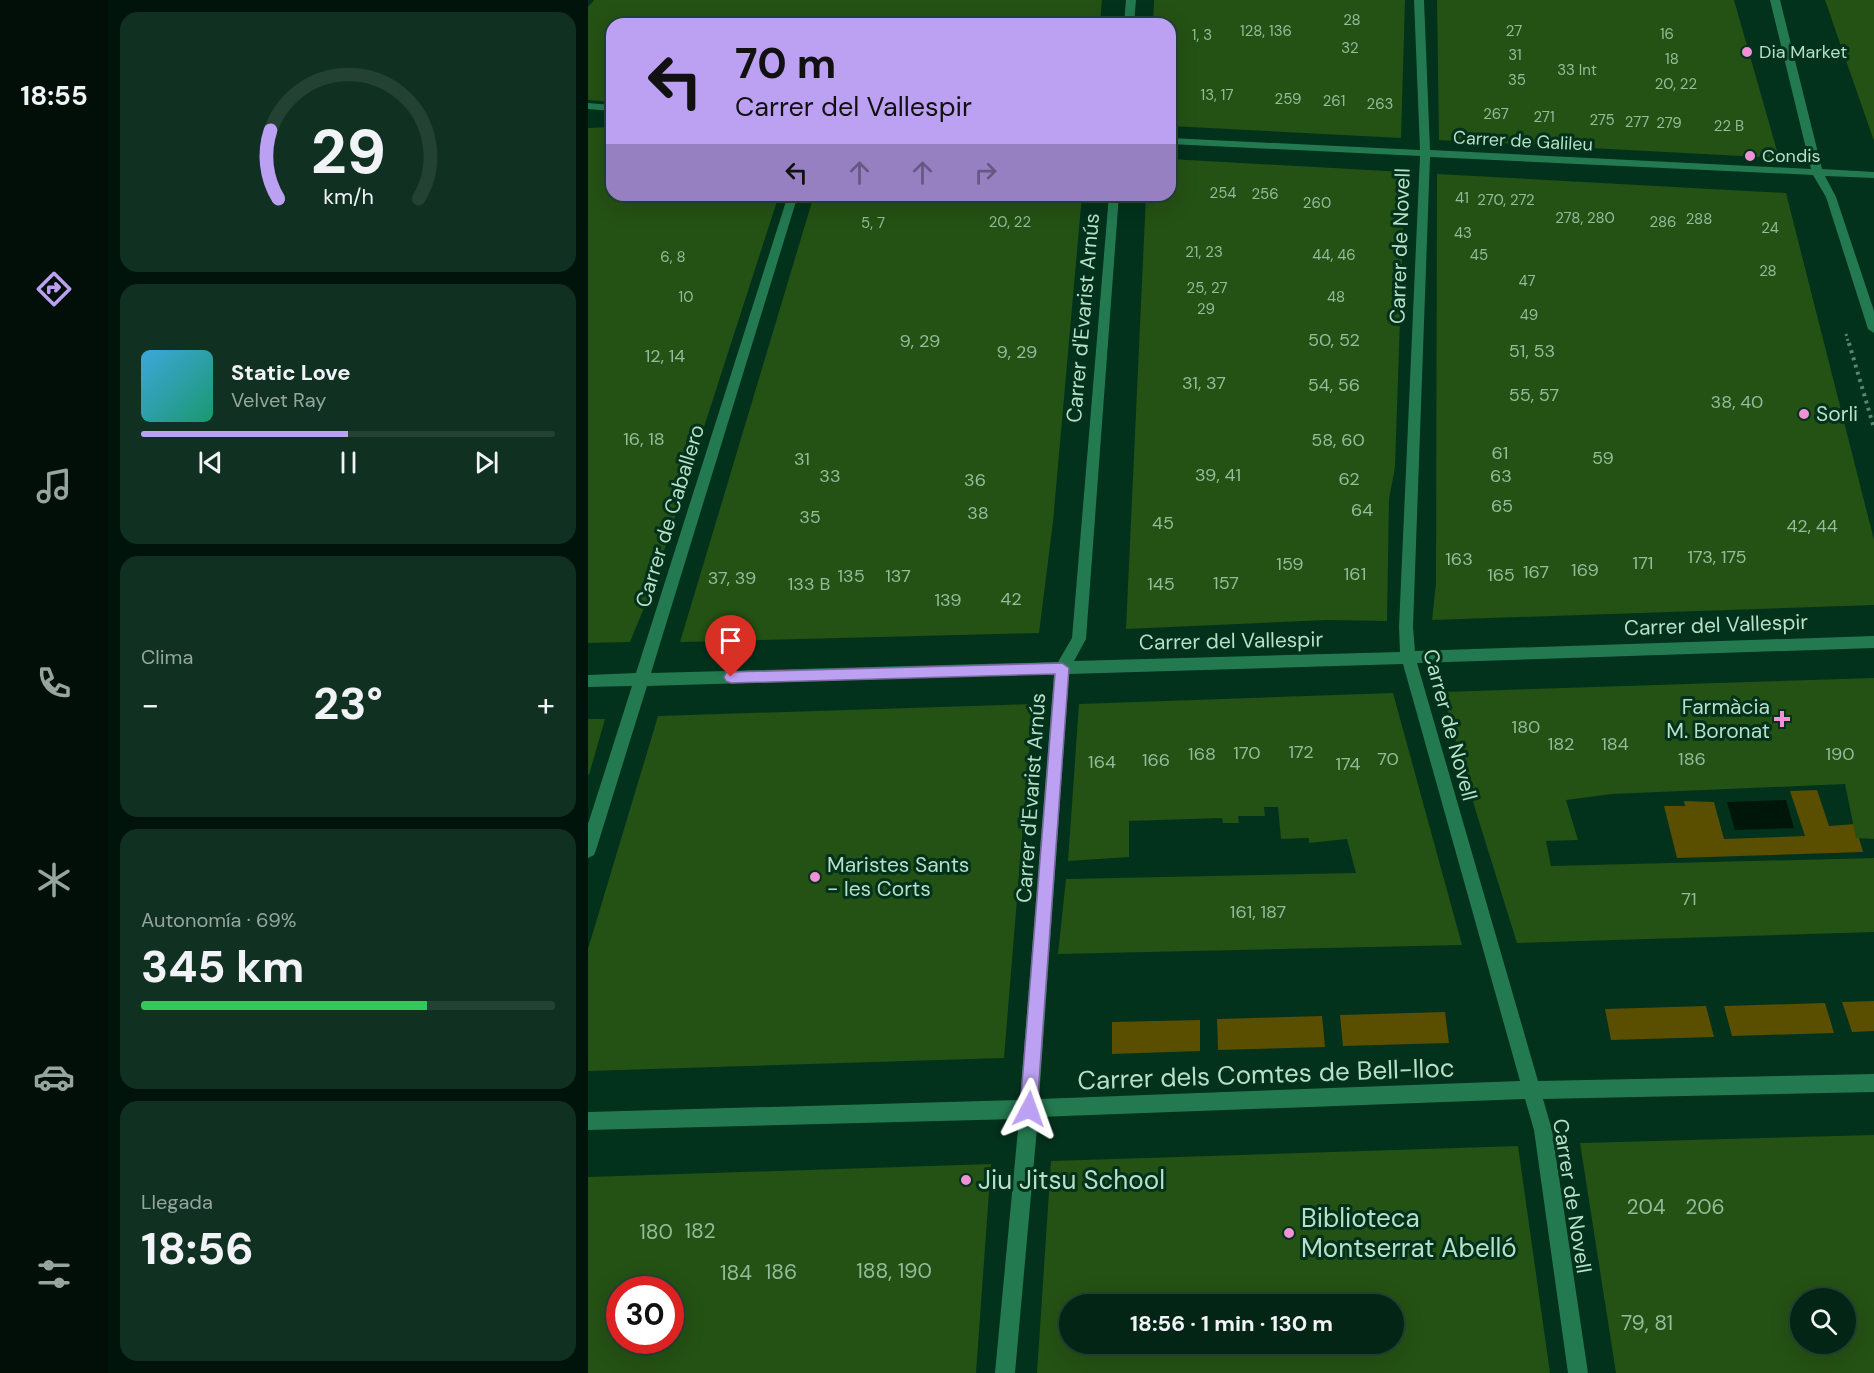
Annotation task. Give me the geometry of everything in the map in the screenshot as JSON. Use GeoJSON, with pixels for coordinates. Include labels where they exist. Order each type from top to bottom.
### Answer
{"type":"FeatureCollection","features":[{"type":"Feature","properties":{"kind":"street"},"geometry":{"type":"LineString","coordinates":[[1130,18],[1131,0]]}},
{"type":"Feature","properties":{"kind":"street","name":"Carrer de Novell"},"geometry":{"type":"LineString","coordinates":[[1419,0],[1425,152],[1406,627],[1408,657],[1543,1130],[1578,1373]]}},
{"type":"Feature","properties":{"kind":"street"},"geometry":{"type":"LineString","coordinates":[[1775,0],[1817,172],[1831,197],[1874,329]]}},
{"type":"Feature","properties":{"kind":"street"},"geometry":{"type":"LineString","coordinates":[[588,106],[606,108]]}},
{"type":"Feature","properties":{"kind":"street","name":"Carrer de Galileu"},"geometry":{"type":"LineString","coordinates":[[1176,141],[1874,175]]}},
{"type":"Feature","properties":{"kind":"street","name":"Carrer de Caballero"},"geometry":{"type":"LineString","coordinates":[[588,850],[791,201]]}},
{"type":"Feature","properties":{"kind":"street","name":"Carrer d'Evarist Arnús"},"geometry":{"type":"LineString","coordinates":[[1005,1373],[1029,1109],[1062,668],[1079,639],[1114,201]]}},
{"type":"Feature","properties":{"kind":"street","name":"Carrer del Vallespir"},"geometry":{"type":"LineString","coordinates":[[588,681],[1874,642]]}},
{"type":"Feature","properties":{"kind":"street","name":"Carrer dels Comtes de Bell-lloc"},"geometry":{"type":"LineString","coordinates":[[588,1121],[1029,1109],[1532,1090],[1874,1083]]}},
{"type":"Feature","properties":{"kind":"shaded area"},"geometry":{"type":"Polygon","coordinates":[[[1817,790],[1829,826],[1855,824],[1863,852],[1677,858],[1664,806],[1685,806],[1684,801],[1714,802],[1724,839],[1805,836],[1790,791],[1817,790]]]}},
{"type":"Feature","properties":{"kind":"shaded area"},"geometry":{"type":"Polygon","coordinates":[[[1786,800],[1794,828],[1735,830],[1727,802],[1786,800]]]}},
{"type":"Feature","properties":{"kind":"shaded area"},"geometry":{"type":"Polygon","coordinates":[[[1874,1001],[1874,1031],[1852,1032],[1842,1002],[1874,1001]]]}},
{"type":"Feature","properties":{"kind":"shaded area"},"geometry":{"type":"Polygon","coordinates":[[[1825,1003],[1834,1033],[1732,1036],[1724,1006],[1825,1003]]]}},
{"type":"Feature","properties":{"kind":"shaded area"},"geometry":{"type":"Polygon","coordinates":[[[1706,1006],[1714,1037],[1611,1040],[1605,1009],[1706,1006]]]}},
{"type":"Feature","properties":{"kind":"shaded area"},"geometry":{"type":"Polygon","coordinates":[[[1445,1012],[1449,1043],[1343,1046],[1340,1015],[1445,1012]]]}},
{"type":"Feature","properties":{"kind":"shaded area"},"geometry":{"type":"Polygon","coordinates":[[[1322,1016],[1325,1047],[1218,1050],[1217,1019],[1322,1016]]]}},
{"type":"Feature","properties":{"kind":"shaded area"},"geometry":{"type":"Polygon","coordinates":[[[1200,1020],[1200,1051],[1112,1054],[1112,1022],[1200,1020]]]}},
{"type":"Feature","properties":{"kind":"building"},"geometry":{"type":"Polygon","coordinates":[[[594,0],[1102,0],[1100,18],[606,18],[606,102],[588,100],[588,7],[594,0]]]}},
{"type":"Feature","properties":{"kind":"building"},"geometry":{"type":"Polygon","coordinates":[[[1154,0],[1405,0],[1401,138],[1176,126],[1176,18],[1153,18],[1154,0]]]}},
{"type":"Feature","properties":{"kind":"building"},"geometry":{"type":"Polygon","coordinates":[[[1437,0],[1734,0],[1779,158],[1439,140],[1437,0]]]}},
{"type":"Feature","properties":{"kind":"building"},"geometry":{"type":"Polygon","coordinates":[[[1825,0],[1874,0],[1874,141],[1825,0]]]}},
{"type":"Feature","properties":{"kind":"building"},"geometry":{"type":"Polygon","coordinates":[[[606,127],[606,201],[777,201],[651,591],[630,642],[588,643],[588,128],[606,127]]]}},
{"type":"Feature","properties":{"kind":"building"},"geometry":{"type":"Polygon","coordinates":[[[1176,159],[1405,172],[1395,467],[1389,499],[1387,621],[1327,620],[1126,629],[1146,201],[1176,201],[1176,159]]]}},
{"type":"Feature","properties":{"kind":"building"},"geometry":{"type":"Polygon","coordinates":[[[1437,174],[1786,193],[1874,540],[1874,605],[1432,620],[1436,583],[1437,174]]]}},
{"type":"Feature","properties":{"kind":"building"},"geometry":{"type":"Polygon","coordinates":[[[812,201],[1081,201],[1053,522],[1039,633],[680,642],[812,201]]]}},
{"type":"Feature","properties":{"kind":"building"},"geometry":{"type":"Polygon","coordinates":[[[1874,678],[1874,839],[1856,838],[1845,784],[1612,794],[1566,800],[1578,840],[1546,841],[1551,866],[1874,858],[1874,932],[1517,943],[1442,692],[1874,678]]]}},
{"type":"Feature","properties":{"kind":"building"},"geometry":{"type":"Polygon","coordinates":[[[1393,693],[1462,945],[1058,954],[1066,879],[1356,873],[1347,839],[1309,843],[1309,838],[1281,839],[1278,807],[1264,807],[1265,816],[1238,816],[1239,823],[1223,823],[1222,818],[1129,821],[1129,857],[1068,861],[1079,704],[1393,693]]]}},
{"type":"Feature","properties":{"kind":"building","name":"Maristes Sants - les Corts"},"geometry":{"type":"Polygon","coordinates":[[[1033,704],[1004,1058],[588,1071],[588,949],[658,716],[1033,704]]]}},
{"type":"Feature","properties":{"kind":"building"},"geometry":{"type":"Polygon","coordinates":[[[588,719],[605,719],[589,775],[588,775],[588,719]]]}},
{"type":"Feature","properties":{"kind":"building"},"geometry":{"type":"Polygon","coordinates":[[[1874,1135],[1874,1373],[1616,1373],[1580,1143],[1874,1135]]]}},
{"type":"Feature","properties":{"kind":"building","name":"Biblioteca Montserrat Abelló"},"geometry":{"type":"Polygon","coordinates":[[[1518,1146],[1550,1373],[1037,1373],[1051,1161],[1518,1146]]]}},
{"type":"Feature","properties":{"kind":"building"},"geometry":{"type":"Polygon","coordinates":[[[991,1164],[976,1373],[588,1373],[588,1177],[991,1164]]]}},
{"type":"Feature","properties":{"kind":"place","name":"Dia Market"},"geometry":{"type":"Point","coordinates":[1747,52]}},
{"type":"Feature","properties":{"kind":"place","name":"Condis"},"geometry":{"type":"Point","coordinates":[1750,156]}},
{"type":"Feature","properties":{"kind":"place","name":"Sorli"},"geometry":{"type":"Point","coordinates":[1804,414]}},
{"type":"Feature","properties":{"kind":"place","name":"Farmàcia M. Boronat"},"geometry":{"type":"Point","coordinates":[1782,719]}},
{"type":"Feature","properties":{"kind":"place","name":"Maristes Sants - les Corts"},"geometry":{"type":"Point","coordinates":[815,877]}},
{"type":"Feature","properties":{"kind":"place","name":"Jiu Jitsu School"},"geometry":{"type":"Point","coordinates":[966,1180]}},
{"type":"Feature","properties":{"kind":"place","name":"Biblioteca Montserrat Abelló"},"geometry":{"type":"Point","coordinates":[1289,1233]}},
{"type":"Feature","properties":{"kind":"route"},"geometry":{"type":"LineString","coordinates":[[731,677],[1062,668],[1029,1109]]}}]}
